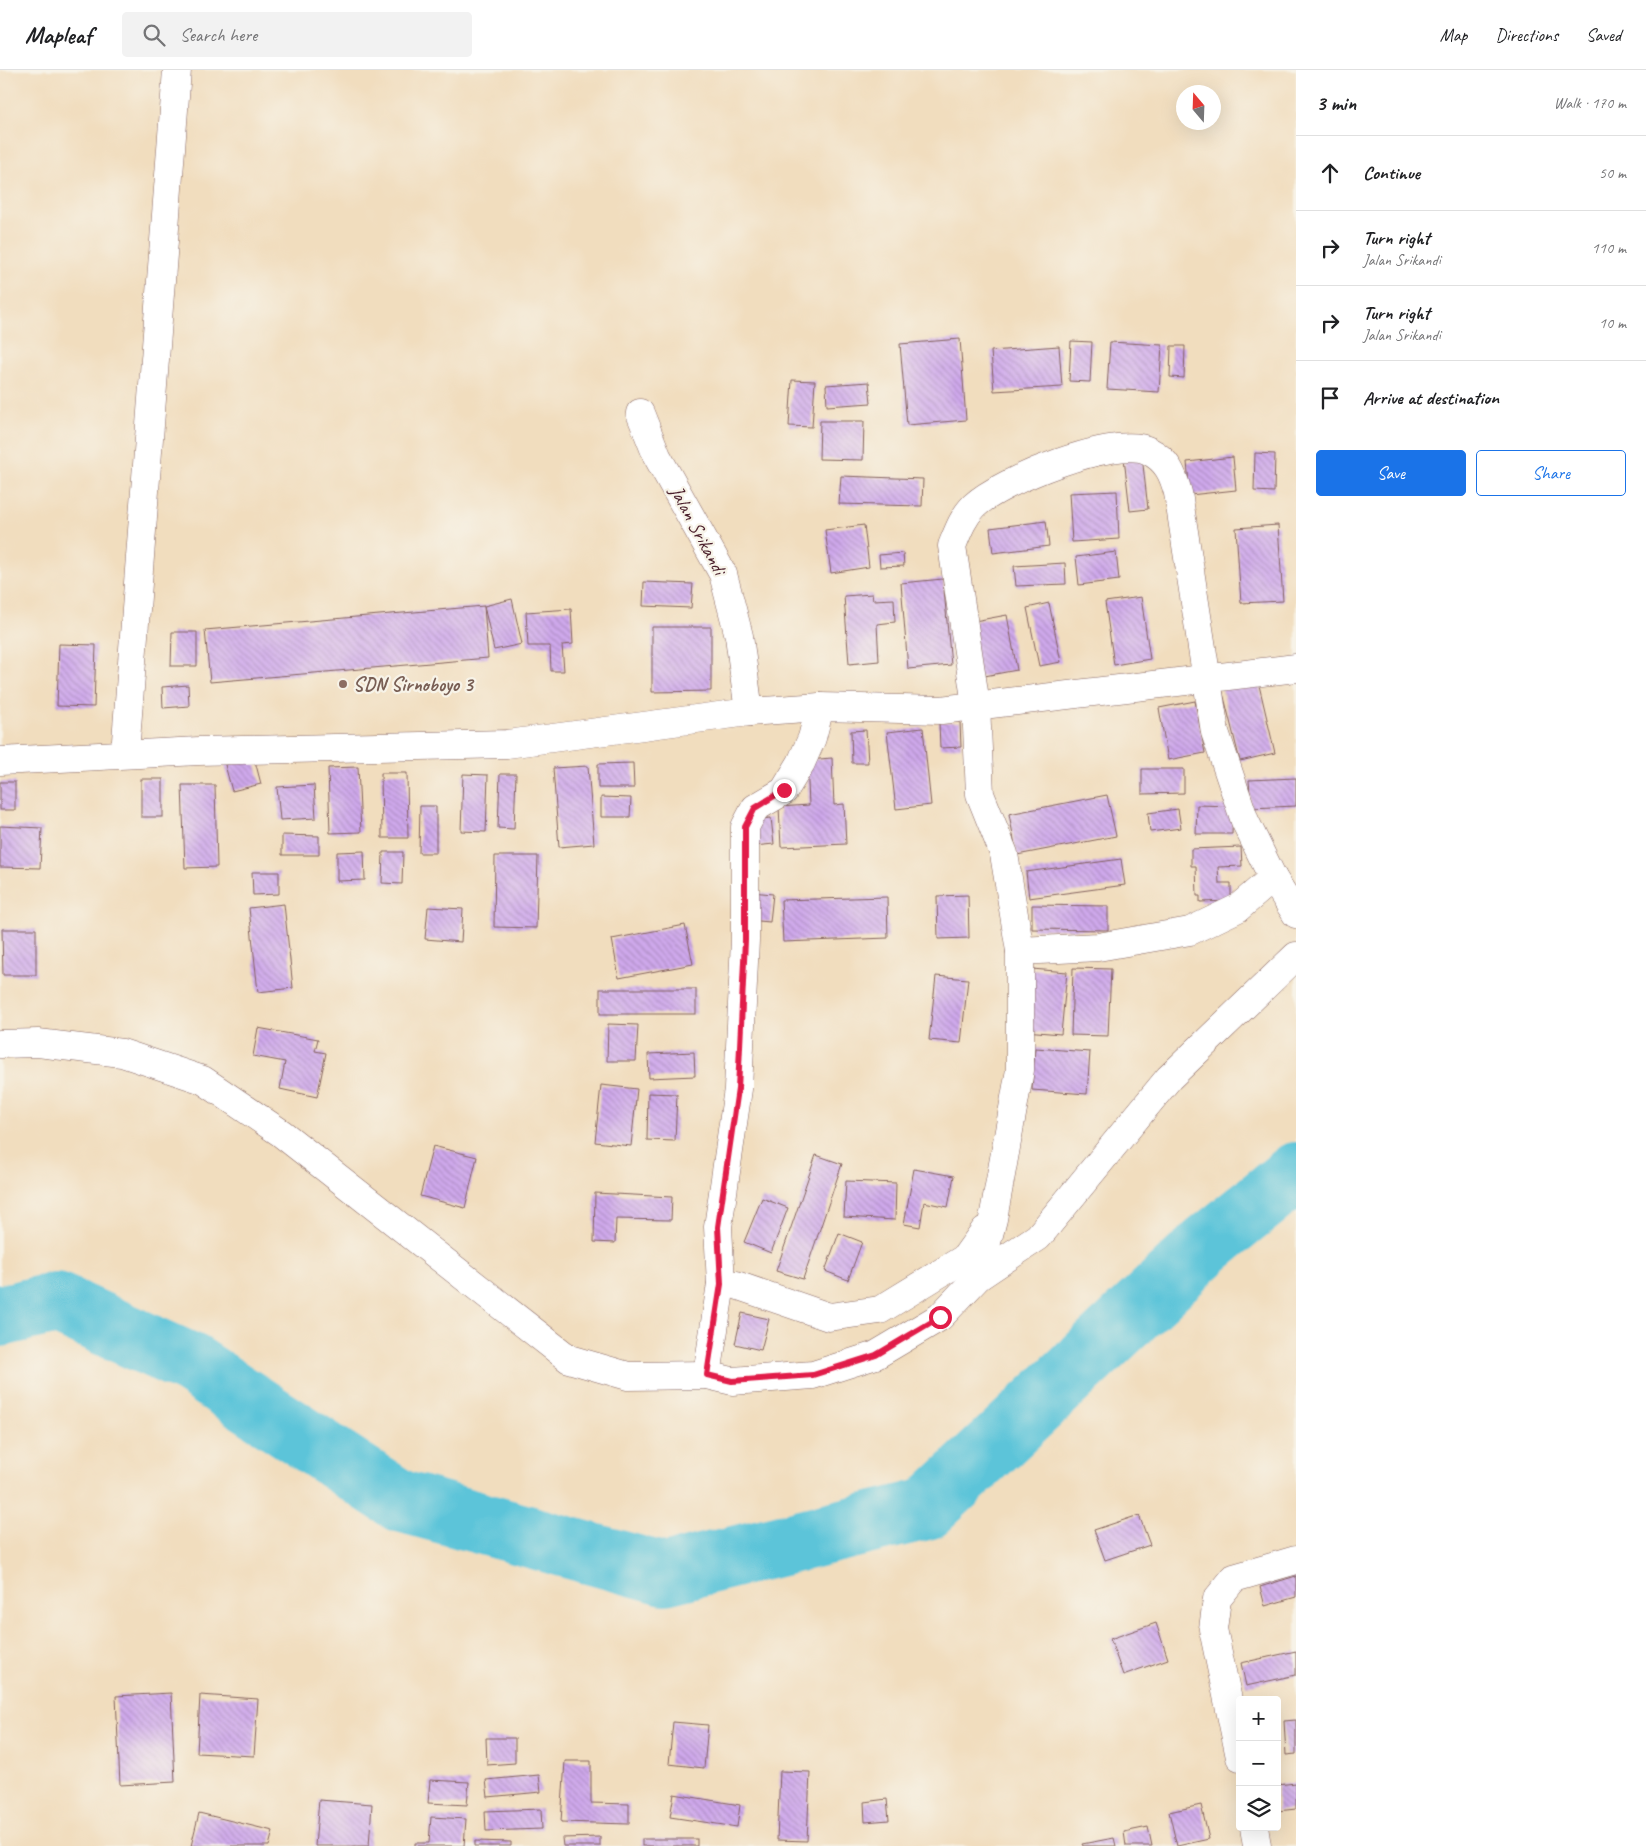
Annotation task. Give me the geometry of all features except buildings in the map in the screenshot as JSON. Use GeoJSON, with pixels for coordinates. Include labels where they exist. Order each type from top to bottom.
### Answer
{"type":"FeatureCollection","features":[{"type":"Feature","properties":{"kind":"street"},"geometry":{"type":"LineString","coordinates":[[125,754],[177,70]]}},
{"type":"Feature","properties":{"kind":"street","name":"Jalan Srikandi"},"geometry":{"type":"LineString","coordinates":[[640,413],[658,456],[723,574],[739,636],[749,712]]}},
{"type":"Feature","properties":{"kind":"street"},"geometry":{"type":"LineString","coordinates":[[978,1277],[993,1219],[1020,1070],[1020,952],[1004,854],[980,794],[976,705],[952,546],[961,523],[974,506],[991,492],[1014,480],[1087,453],[1132,446],[1147,450],[1163,459],[1172,472],[1178,493],[1206,678],[1216,732],[1231,785],[1245,821],[1273,878],[1296,914]]}},
{"type":"Feature","properties":{"kind":"street"},"geometry":{"type":"LineString","coordinates":[[0,761],[125,754],[507,744],[749,712],[820,707],[941,710],[1296,668]]}},
{"type":"Feature","properties":{"kind":"street"},"geometry":{"type":"LineString","coordinates":[[707,1375],[721,1284],[718,1227],[738,1089],[745,940],[745,827],[755,808],[784,790],[801,763],[812,738],[820,707]]}},
{"type":"Feature","properties":{"kind":"street"},"geometry":{"type":"LineString","coordinates":[[1020,952],[1098,947],[1190,931],[1238,908],[1273,878]]}},
{"type":"Feature","properties":{"kind":"street"},"geometry":{"type":"LineString","coordinates":[[0,1044],[38,1043],[122,1053],[203,1080],[281,1133],[569,1359],[628,1376],[707,1375],[732,1381],[813,1375],[876,1355],[940,1317],[978,1277],[1038,1237],[1169,1078],[1296,956]]}},
{"type":"Feature","properties":{"kind":"street"},"geometry":{"type":"LineString","coordinates":[[721,1284],[736,1285],[829,1317],[880,1310],[965,1258],[993,1219]]}},
{"type":"Feature","properties":{"kind":"street"},"geometry":{"type":"LineString","coordinates":[[1236,1741],[1212,1629],[1217,1599],[1234,1578],[1296,1560]]}},
{"type":"Feature","properties":{"kind":"street"},"geometry":{"type":"LineString","coordinates":[[1255,1831],[1257,1846]]}},
{"type":"Feature","properties":{"kind":"waterway"},"geometry":{"type":"LineString","coordinates":[[0,1316],[56,1303],[191,1364],[400,1501],[665,1574],[927,1509],[1206,1246],[1296,1173]]}},
{"type":"Feature","properties":{"kind":"place","name":"SDN Sirnoboyo 3"},"geometry":{"type":"Point","coordinates":[343,684]}},
{"type":"Feature","properties":{"kind":"route"},"geometry":{"type":"LineString","coordinates":[[784,790],[755,808],[745,827],[745,940],[738,1089],[718,1227],[721,1284],[707,1375],[732,1381],[813,1375],[876,1355],[940,1317]]}}]}
